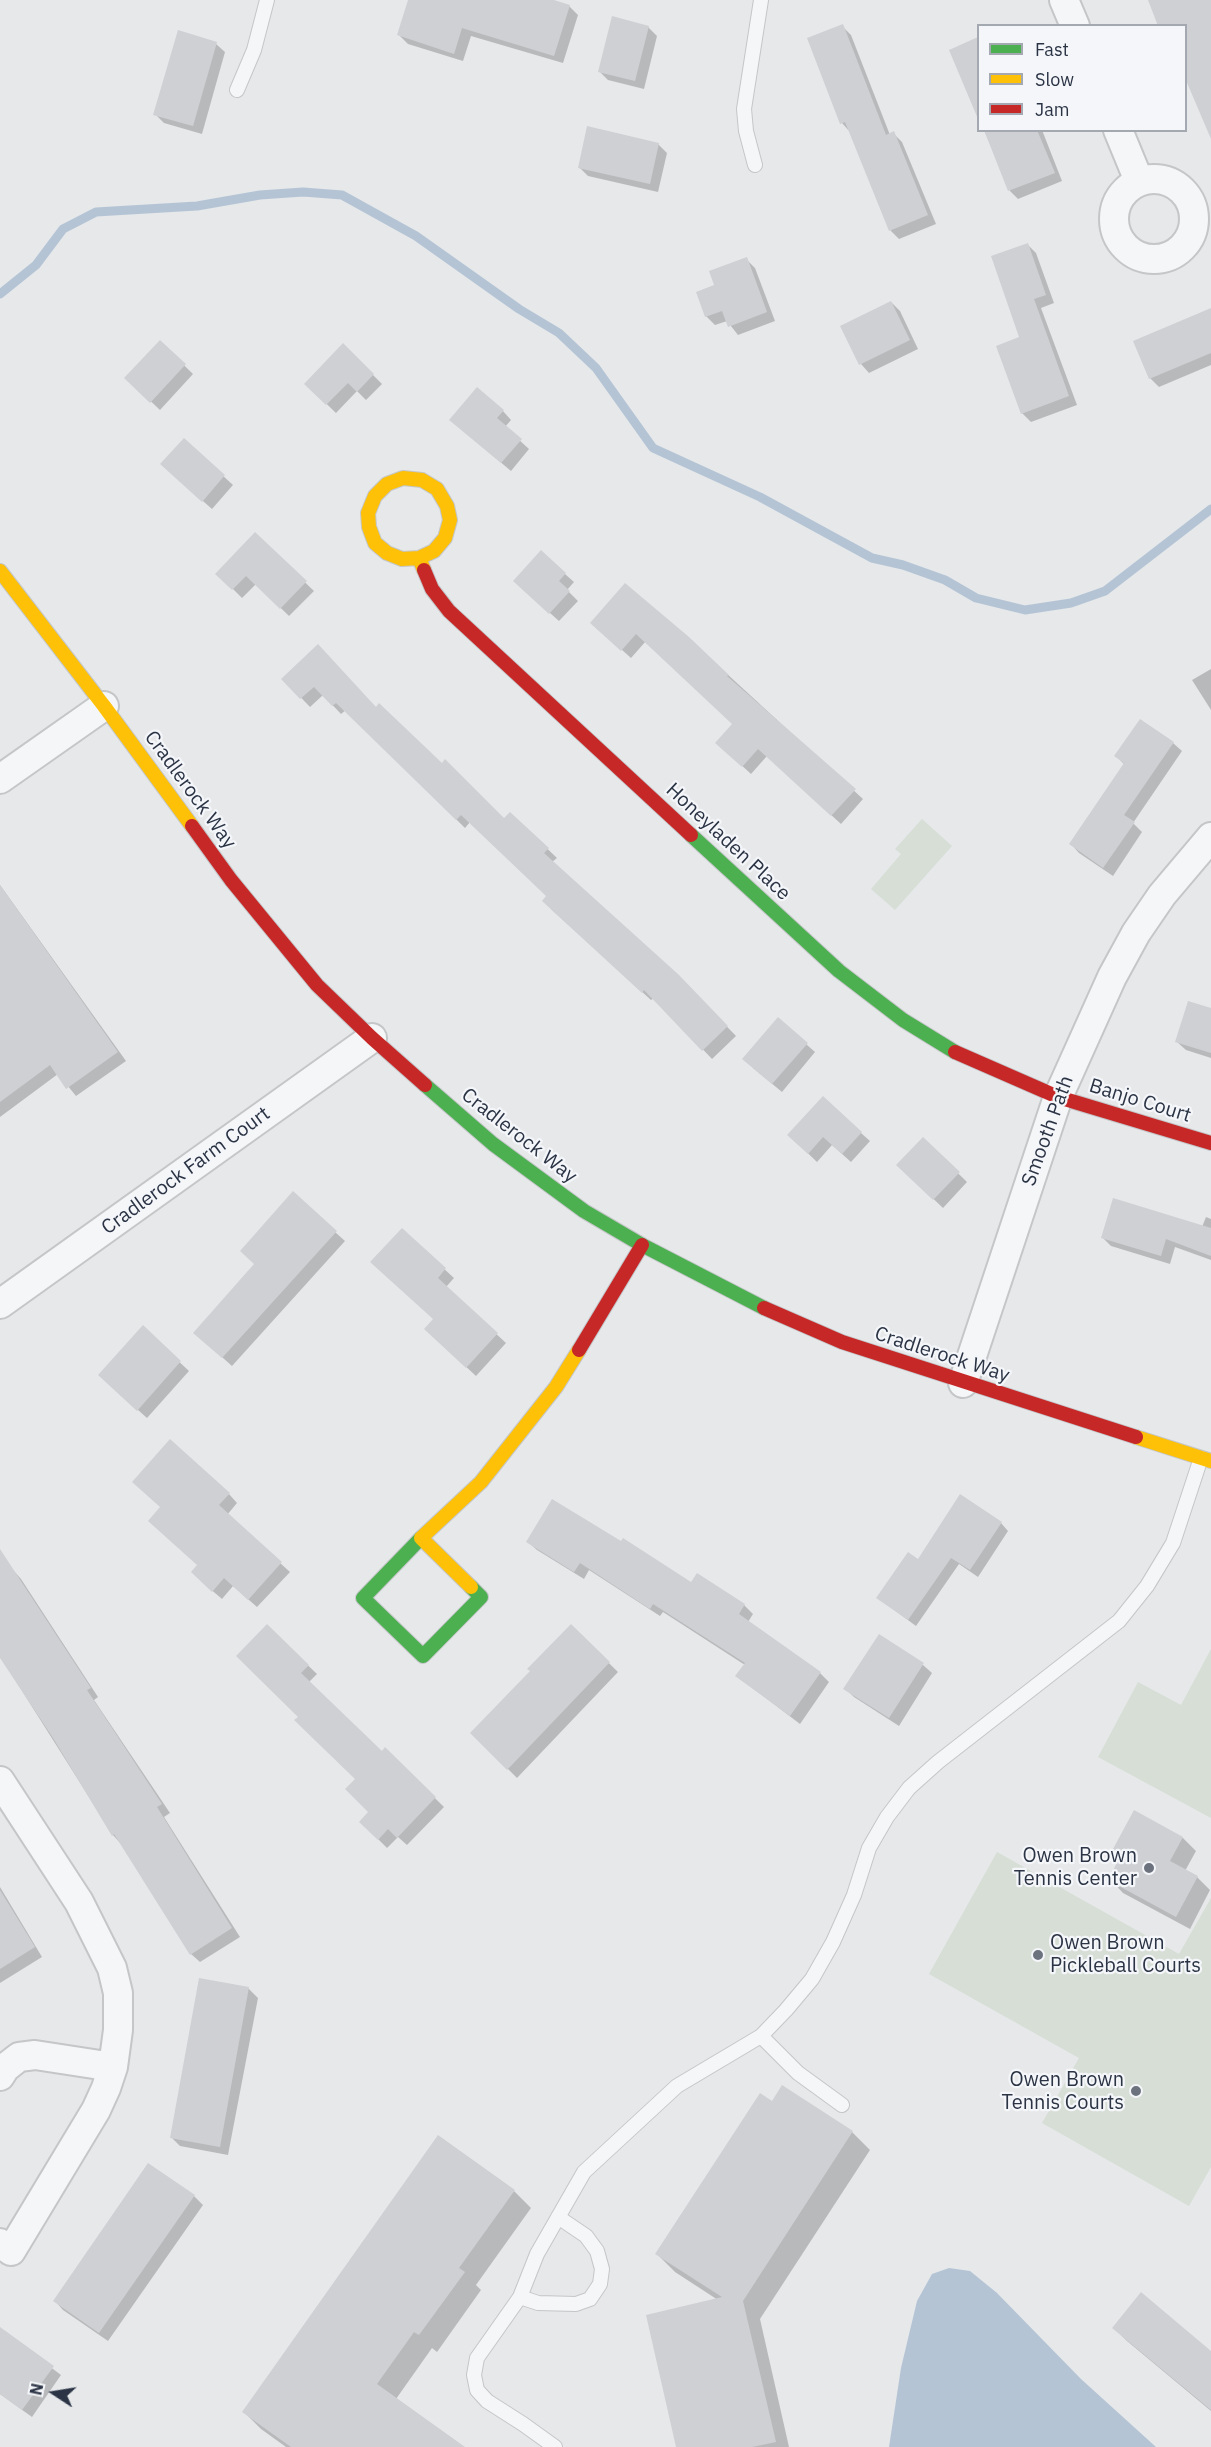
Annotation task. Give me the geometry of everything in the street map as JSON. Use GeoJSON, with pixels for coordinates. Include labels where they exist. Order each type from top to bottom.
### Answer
{"type":"FeatureCollection","features":[{"type":"Feature","properties":{"kind":"street"},"geometry":{"type":"LineString","coordinates":[[1064,0],[1074,24]]}},
{"type":"Feature","properties":{"kind":"street"},"geometry":{"type":"LineString","coordinates":[[1119,132],[1139,181]]}},
{"type":"Feature","properties":{"kind":"street"},"geometry":{"type":"LineString","coordinates":[[403,478],[422,480],[437,489],[447,506],[450,520],[445,538],[434,551],[419,558],[402,559],[387,553],[375,543],[369,527],[369,513],[375,496],[387,484],[403,478]]}},
{"type":"Feature","properties":{"kind":"street","name":"Honeyladen Place"},"geometry":{"type":"LineString","coordinates":[[419,558],[432,589],[449,611],[840,971],[903,1020],[939,1044],[1058,1097]]}},
{"type":"Feature","properties":{"kind":"street","name":"Cradlerock Way"},"geometry":{"type":"LineString","coordinates":[[0,571],[104,706],[264,923],[317,985],[372,1038],[493,1144],[584,1211],[642,1245],[753,1304],[831,1338],[963,1383],[1206,1460]]}},
{"type":"Feature","properties":{"kind":"street"},"geometry":{"type":"LineString","coordinates":[[0,779],[104,706]]}},
{"type":"Feature","properties":{"kind":"street","name":"Smooth Path"},"geometry":{"type":"LineString","coordinates":[[963,1383],[1058,1097],[1112,977],[1136,933],[1162,895],[1211,837]]}},
{"type":"Feature","properties":{"kind":"street","name":"Cradlerock Farm Court"},"geometry":{"type":"LineString","coordinates":[[0,1304],[372,1038]]}},
{"type":"Feature","properties":{"kind":"street","name":"Banjo Court"},"geometry":{"type":"LineString","coordinates":[[1058,1097],[1211,1143]]}},
{"type":"Feature","properties":{"kind":"street"},"geometry":{"type":"LineString","coordinates":[[421,1538],[481,1597],[423,1656],[363,1598],[421,1538],[481,1482],[556,1388],[642,1245]]}},
{"type":"Feature","properties":{"kind":"street"},"geometry":{"type":"LineString","coordinates":[[0,1781],[80,1902],[112,1968],[118,1993],[118,2030],[113,2067],[96,2110],[11,2251],[0,2243]]}},
{"type":"Feature","properties":{"kind":"street"},"geometry":{"type":"LineString","coordinates":[[0,2076],[5,2068],[19,2057],[35,2055],[113,2067]]}},
{"type":"Feature","properties":{"kind":"lane"},"geometry":{"type":"LineString","coordinates":[[237,90],[254,50],[267,0]]}},
{"type":"Feature","properties":{"kind":"lane"},"geometry":{"type":"LineString","coordinates":[[755,165],[746,131],[744,109],[761,0]]}},
{"type":"Feature","properties":{"kind":"lane"},"geometry":{"type":"LineString","coordinates":[[555,2447],[487,2401],[477,2390],[474,2375],[477,2358],[520,2297],[537,2254],[584,2172],[677,2086],[761,2036],[812,1980],[833,1942],[854,1895],[869,1848],[909,1788],[972,1734],[1119,1621],[1147,1586],[1173,1543],[1206,1460]]}},
{"type":"Feature","properties":{"kind":"lane"},"geometry":{"type":"LineString","coordinates":[[761,2036],[798,2073],[842,2105]]}},
{"type":"Feature","properties":{"kind":"lane"},"geometry":{"type":"LineString","coordinates":[[520,2297],[538,2303],[576,2304],[590,2299],[600,2284],[602,2269],[597,2252],[586,2236],[558,2217]]}},
{"type":"Feature","properties":{"kind":"shaded area"},"geometry":{"type":"Polygon","coordinates":[[[922,819],[952,846],[895,910],[871,889],[901,854],[895,849],[922,819]]]}},
{"type":"Feature","properties":{"kind":"shaded area"},"geometry":{"type":"Polygon","coordinates":[[[1211,1649],[1211,1818],[1098,1757],[1138,1682],[1181,1705],[1211,1649]]]}},
{"type":"Feature","properties":{"kind":"shaded area"},"geometry":{"type":"Polygon","coordinates":[[[997,1852],[1179,1954],[1211,1898],[1211,2167],[1189,2206],[1042,2123],[1079,2058],[929,1974],[997,1852]]]}},
{"type":"Feature","properties":{"kind":"water"},"geometry":{"type":"Polygon","coordinates":[[[949,2268],[970,2271],[997,2293],[1081,2379],[1156,2447],[889,2447],[901,2368],[917,2301],[932,2274],[949,2268]]]}},
{"type":"Feature","properties":{"kind":"building"},"geometry":{"type":"Polygon","coordinates":[[[408,0],[554,0],[570,5],[554,56],[462,28],[454,54],[397,35],[408,0]]]}},
{"type":"Feature","properties":{"kind":"building"},"geometry":{"type":"Polygon","coordinates":[[[1148,0],[1211,0],[1211,139],[1187,83],[1187,24],[1157,24],[1148,0]]]}},
{"type":"Feature","properties":{"kind":"building"},"geometry":{"type":"Polygon","coordinates":[[[612,16],[649,26],[635,81],[598,72],[612,16]]]}},
{"type":"Feature","properties":{"kind":"building"},"geometry":{"type":"Polygon","coordinates":[[[843,24],[886,135],[894,131],[928,215],[889,231],[845,122],[840,124],[807,38],[843,24]]]}},
{"type":"Feature","properties":{"kind":"building"},"geometry":{"type":"Polygon","coordinates":[[[178,30],[217,42],[193,126],[153,115],[178,30]]]}},
{"type":"Feature","properties":{"kind":"building"},"geometry":{"type":"Polygon","coordinates":[[[977,37],[977,117],[949,50],[977,37]]]}},
{"type":"Feature","properties":{"kind":"building"},"geometry":{"type":"Polygon","coordinates":[[[587,126],[659,143],[650,184],[578,168],[587,126]]]}},
{"type":"Feature","properties":{"kind":"building"},"geometry":{"type":"Polygon","coordinates":[[[985,132],[1038,132],[1055,173],[1008,191],[985,132]]]}},
{"type":"Feature","properties":{"kind":"building"},"geometry":{"type":"Polygon","coordinates":[[[1028,243],[1046,295],[1034,299],[1069,396],[1021,414],[996,346],[1019,337],[991,256],[1028,243]]]}},
{"type":"Feature","properties":{"kind":"building"},"geometry":{"type":"Polygon","coordinates":[[[747,257],[767,312],[728,327],[722,311],[705,317],[696,292],[714,285],[709,271],[747,257]]]}},
{"type":"Feature","properties":{"kind":"building"},"geometry":{"type":"Polygon","coordinates":[[[891,301],[910,340],[859,365],[840,326],[891,301]]]}},
{"type":"Feature","properties":{"kind":"building"},"geometry":{"type":"Polygon","coordinates":[[[1211,308],[1211,353],[1149,379],[1133,341],[1211,308]]]}},
{"type":"Feature","properties":{"kind":"building"},"geometry":{"type":"Polygon","coordinates":[[[160,340],[186,364],[150,403],[124,378],[160,340]]]}},
{"type":"Feature","properties":{"kind":"building"},"geometry":{"type":"Polygon","coordinates":[[[343,343],[374,374],[357,392],[348,383],[326,405],[304,384],[343,343]]]}},
{"type":"Feature","properties":{"kind":"building"},"geometry":{"type":"Polygon","coordinates":[[[477,387],[504,410],[497,418],[522,439],[501,463],[449,420],[477,387]]]}},
{"type":"Feature","properties":{"kind":"building"},"geometry":{"type":"Polygon","coordinates":[[[184,438],[225,475],[202,502],[160,464],[184,438]]]}},
{"type":"Feature","properties":{"kind":"building"},"geometry":{"type":"Polygon","coordinates":[[[255,532],[307,581],[280,609],[246,576],[232,590],[215,574],[255,532]]]}},
{"type":"Feature","properties":{"kind":"building"},"geometry":{"type":"Polygon","coordinates":[[[541,550],[566,573],[559,581],[570,591],[549,614],[513,581],[541,550]]]}},
{"type":"Feature","properties":{"kind":"building"},"geometry":{"type":"Polygon","coordinates":[[[625,583],[689,637],[729,675],[727,676],[856,789],[831,816],[758,749],[742,767],[715,743],[732,724],[636,634],[621,651],[590,623],[625,583]]]}},
{"type":"Feature","properties":{"kind":"building"},"geometry":{"type":"Polygon","coordinates":[[[318,644],[376,707],[379,703],[442,763],[445,759],[504,818],[510,812],[549,848],[544,853],[679,975],[728,1026],[702,1051],[644,990],[642,993],[542,901],[546,896],[461,815],[456,820],[336,703],[332,706],[314,687],[300,699],[281,679],[318,644]]]}},
{"type":"Feature","properties":{"kind":"building"},"geometry":{"type":"Polygon","coordinates":[[[1140,719],[1174,742],[1124,815],[1135,822],[1103,868],[1069,844],[1124,763],[1114,756],[1140,719]]]}},
{"type":"Feature","properties":{"kind":"building"},"geometry":{"type":"Polygon","coordinates":[[[0,885],[118,1052],[66,1089],[50,1065],[0,1102],[0,885]]]}},
{"type":"Feature","properties":{"kind":"building"},"geometry":{"type":"Polygon","coordinates":[[[1188,1001],[1211,1008],[1211,1053],[1175,1042],[1188,1001]]]}},
{"type":"Feature","properties":{"kind":"building"},"geometry":{"type":"Polygon","coordinates":[[[778,1017],[808,1043],[772,1084],[742,1059],[778,1017]]]}},
{"type":"Feature","properties":{"kind":"building"},"geometry":{"type":"Polygon","coordinates":[[[823,1096],[862,1132],[842,1154],[823,1137],[808,1154],[787,1135],[823,1096]]]}},
{"type":"Feature","properties":{"kind":"building"},"geometry":{"type":"Polygon","coordinates":[[[923,1137],[960,1172],[933,1200],[896,1165],[923,1137]]]}},
{"type":"Feature","properties":{"kind":"building"},"geometry":{"type":"Polygon","coordinates":[[[293,1191],[337,1231],[222,1358],[193,1333],[254,1264],[240,1251],[293,1191]]]}},
{"type":"Feature","properties":{"kind":"building"},"geometry":{"type":"Polygon","coordinates":[[[1113,1198],[1211,1228],[1211,1256],[1166,1239],[1161,1256],[1101,1238],[1113,1198]]]}},
{"type":"Feature","properties":{"kind":"building"},"geometry":{"type":"Polygon","coordinates":[[[402,1228],[446,1268],[438,1278],[498,1333],[466,1368],[424,1329],[433,1319],[370,1262],[402,1228]]]}},
{"type":"Feature","properties":{"kind":"building"},"geometry":{"type":"Polygon","coordinates":[[[143,1325],[181,1361],[137,1411],[98,1375],[143,1325]]]}},
{"type":"Feature","properties":{"kind":"building"},"geometry":{"type":"Polygon","coordinates":[[[170,1439],[230,1493],[219,1505],[282,1562],[248,1600],[224,1578],[212,1592],[191,1572],[197,1565],[148,1521],[160,1507],[132,1482],[170,1439]]]}},
{"type":"Feature","properties":{"kind":"building"},"geometry":{"type":"Polygon","coordinates":[[[960,1494],[1002,1522],[970,1570],[951,1558],[908,1620],[876,1598],[908,1552],[918,1559],[960,1494]]]}},
{"type":"Feature","properties":{"kind":"building"},"geometry":{"type":"Polygon","coordinates":[[[552,1499],[621,1541],[623,1538],[691,1582],[697,1573],[745,1604],[739,1614],[821,1672],[790,1716],[735,1676],[745,1663],[653,1604],[650,1609],[580,1563],[574,1572],[526,1542],[552,1499]]]}},
{"type":"Feature","properties":{"kind":"building"},"geometry":{"type":"Polygon","coordinates":[[[0,1549],[91,1688],[87,1690],[162,1804],[157,1807],[232,1928],[190,1955],[0,1658],[0,1549]]]}},
{"type":"Feature","properties":{"kind":"building"},"geometry":{"type":"Polygon","coordinates":[[[267,1624],[309,1665],[301,1673],[382,1751],[385,1747],[436,1797],[397,1838],[388,1829],[378,1840],[359,1822],[368,1812],[345,1789],[355,1779],[294,1720],[298,1717],[236,1656],[267,1624]]]}},
{"type":"Feature","properties":{"kind":"building"},"geometry":{"type":"Polygon","coordinates":[[[571,1624],[610,1662],[507,1770],[470,1733],[530,1671],[527,1669],[571,1624]]]}},
{"type":"Feature","properties":{"kind":"building"},"geometry":{"type":"Polygon","coordinates":[[[879,1634],[924,1663],[889,1718],[843,1689],[879,1634]]]}},
{"type":"Feature","properties":{"kind":"building","name":"Owen Brown Tennis Center"},"geometry":{"type":"Polygon","coordinates":[[[1134,1810],[1183,1837],[1170,1861],[1198,1876],[1176,1917],[1108,1880],[1122,1853],[1113,1849],[1134,1810]]]}},
{"type":"Feature","properties":{"kind":"building"},"geometry":{"type":"Polygon","coordinates":[[[0,1890],[35,1947],[0,1969],[0,1890]]]}},
{"type":"Feature","properties":{"kind":"building"},"geometry":{"type":"Polygon","coordinates":[[[199,1978],[249,1987],[220,2147],[170,2138],[199,1978]]]}},
{"type":"Feature","properties":{"kind":"building"},"geometry":{"type":"Polygon","coordinates":[[[782,2085],[853,2131],[743,2301],[776,2442],[752,2447],[676,2447],[646,2315],[722,2297],[655,2254],[760,2093],[772,2101],[782,2085]]]}},
{"type":"Feature","properties":{"kind":"building"},"geometry":{"type":"Polygon","coordinates":[[[438,2135],[515,2190],[459,2268],[465,2272],[419,2335],[414,2332],[377,2384],[465,2447],[291,2447],[242,2412],[438,2135]]]}},
{"type":"Feature","properties":{"kind":"building"},"geometry":{"type":"Polygon","coordinates":[[[148,2163],[195,2195],[99,2333],[53,2301],[148,2163]]]}},
{"type":"Feature","properties":{"kind":"building"},"geometry":{"type":"Polygon","coordinates":[[[1141,2292],[1211,2351],[1211,2410],[1112,2328],[1141,2292]]]}},
{"type":"Feature","properties":{"kind":"building"},"geometry":{"type":"Polygon","coordinates":[[[0,2327],[54,2366],[22,2410],[0,2394],[0,2327]]]}},
{"type":"Feature","properties":{"kind":"waterway"},"geometry":{"type":"LineString","coordinates":[[0,294],[36,265],[63,229],[96,212],[197,206],[260,195],[303,192],[342,195],[416,236],[519,309],[559,333],[596,368],[653,448],[760,497],[872,558],[903,565],[945,580],[976,598],[1025,610],[1071,603],[1105,591],[1211,509]]}},
{"type":"Feature","properties":{"kind":"traffic: fast"},"geometry":{"type":"LineString","coordinates":[[691,835],[839,971],[903,1020],[955,1052]]}},
{"type":"Feature","properties":{"kind":"traffic: fast"},"geometry":{"type":"LineString","coordinates":[[425,1085],[493,1144],[584,1211],[642,1245],[764,1308]]}},
{"type":"Feature","properties":{"kind":"traffic: fast"},"geometry":{"type":"LineString","coordinates":[[421,1538],[363,1598],[423,1656],[481,1597],[471,1587]]}},
{"type":"Feature","properties":{"kind":"traffic: slow"},"geometry":{"type":"LineString","coordinates":[[419,558],[434,551],[445,538],[450,520],[447,506],[437,489],[422,480],[403,478],[387,484],[375,496],[368,513],[369,527],[375,543],[387,553],[402,559],[419,558],[424,570]]}},
{"type":"Feature","properties":{"kind":"traffic: slow"},"geometry":{"type":"LineString","coordinates":[[0,571],[104,706],[192,826]]}},
{"type":"Feature","properties":{"kind":"traffic: slow"},"geometry":{"type":"LineString","coordinates":[[471,1587],[421,1538],[481,1482],[556,1387],[579,1350]]}},
{"type":"Feature","properties":{"kind":"traffic: slow"},"geometry":{"type":"LineString","coordinates":[[1136,1437],[1211,1461]]}},
{"type":"Feature","properties":{"kind":"traffic: jam"},"geometry":{"type":"LineString","coordinates":[[424,570],[432,589],[449,611],[691,835]]}},
{"type":"Feature","properties":{"kind":"traffic: jam"},"geometry":{"type":"LineString","coordinates":[[192,826],[231,880],[317,985],[425,1085]]}},
{"type":"Feature","properties":{"kind":"traffic: jam"},"geometry":{"type":"LineString","coordinates":[[955,1052],[1058,1097],[1211,1143]]}},
{"type":"Feature","properties":{"kind":"traffic: jam"},"geometry":{"type":"LineString","coordinates":[[579,1350],[642,1245]]}},
{"type":"Feature","properties":{"kind":"traffic: jam"},"geometry":{"type":"LineString","coordinates":[[764,1308],[842,1342],[1136,1437]]}},
{"type":"Feature","properties":{"kind":"place","name":"Owen Brown Tennis Center"},"geometry":{"type":"Point","coordinates":[1149,1868]}},
{"type":"Feature","properties":{"kind":"place","name":"Owen Brown Pickleball Courts"},"geometry":{"type":"Point","coordinates":[1038,1955]}},
{"type":"Feature","properties":{"kind":"place","name":"Owen Brown Tennis Courts"},"geometry":{"type":"Point","coordinates":[1136,2091]}}]}
